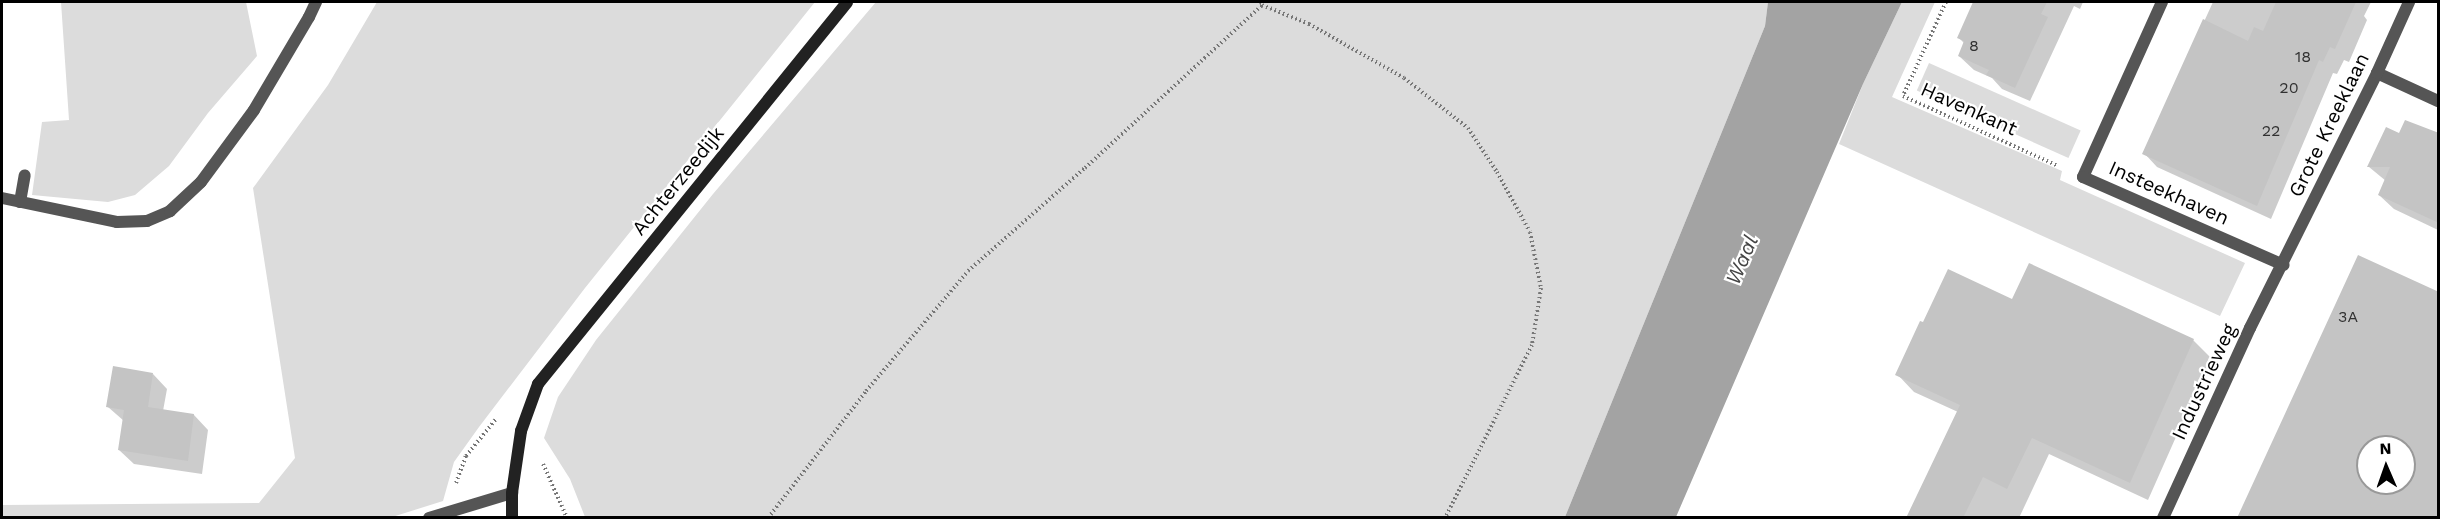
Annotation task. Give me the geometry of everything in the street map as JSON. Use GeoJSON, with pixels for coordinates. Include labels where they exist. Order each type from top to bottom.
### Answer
{"type":"FeatureCollection","features":[{"type":"Feature","properties":{"kind":"street"},"geometry":{"type":"LineString","coordinates":[[2,198],[117,222],[147,221],[170,211],[201,182],[254,110],[316,2]]}},
{"type":"Feature","properties":{"kind":"street","name":"Achterzeedijk"},"geometry":{"type":"LineString","coordinates":[[512,518],[512,493],[521,431],[538,384],[847,2]]}},
{"type":"Feature","properties":{"kind":"street","name":"Insteekhaven"},"geometry":{"type":"LineString","coordinates":[[2162,2],[2084,177],[2283,265]]}},
{"type":"Feature","properties":{"kind":"street","name":"Grote Kreeklaan"},"geometry":{"type":"LineString","coordinates":[[2283,265],[2377,73],[2409,2]]}},
{"type":"Feature","properties":{"kind":"street"},"geometry":{"type":"LineString","coordinates":[[2377,73],[2438,99]]}},
{"type":"Feature","properties":{"kind":"street"},"geometry":{"type":"LineString","coordinates":[[20,202],[25,175]]}},
{"type":"Feature","properties":{"kind":"street","name":"Industrieweg"},"geometry":{"type":"LineString","coordinates":[[2163,518],[2250,328],[2283,265]]}},
{"type":"Feature","properties":{"kind":"street"},"geometry":{"type":"LineString","coordinates":[[429,518],[512,493]]}},
{"type":"Feature","properties":{"kind":"path","name":"Havenkant"},"geometry":{"type":"LineString","coordinates":[[1946,2],[1904,96],[2084,177]]}},
{"type":"Feature","properties":{"kind":"path"},"geometry":{"type":"LineString","coordinates":[[768,518],[866,391],[968,271],[1085,168],[1261,3],[1309,24],[1404,78],[1468,128],[1497,172],[1530,232],[1541,288],[1532,345],[1445,518]]}},
{"type":"Feature","properties":{"kind":"path"},"geometry":{"type":"LineString","coordinates":[[445,514],[465,456],[500,414]]}},
{"type":"Feature","properties":{"kind":"path"},"geometry":{"type":"LineString","coordinates":[[551,478],[567,518]]}},
{"type":"Feature","properties":{"kind":"shaded area"},"geometry":{"type":"Polygon","coordinates":[[[61,2],[246,2],[257,56],[208,113],[169,166],[135,195],[108,202],[32,195],[42,122],[69,120],[61,2]]]}},
{"type":"Feature","properties":{"kind":"shaded area"},"geometry":{"type":"Polygon","coordinates":[[[377,2],[815,2],[585,288],[479,427],[454,462],[443,501],[389,518],[2,517],[2,505],[259,503],[295,458],[253,188],[328,85],[377,2]]]}},
{"type":"Feature","properties":{"kind":"shaded area"},"geometry":{"type":"Polygon","coordinates":[[[876,2],[1768,2],[1765,26],[1565,517],[585,517],[570,479],[544,438],[558,397],[596,340],[713,194],[876,2]]]}},
{"type":"Feature","properties":{"kind":"shaded area"},"geometry":{"type":"Polygon","coordinates":[[[1902,2],[1935,2],[1892,97],[2062,171],[2060,180],[2245,263],[2220,316],[1839,144],[1863,84],[1902,2]]]}},
{"type":"Feature","properties":{"kind":"shaded area"},"geometry":{"type":"Polygon","coordinates":[[[1929,63],[2081,131],[2068,158],[1917,90],[1929,63]]]}},
{"type":"Feature","properties":{"kind":"water","name":"Waal"},"geometry":{"type":"Polygon","coordinates":[[[1768,2],[1902,2],[1863,84],[1676,517],[1565,517],[1765,26],[1768,2]]]}},
{"type":"Feature","properties":{"kind":"building"},"geometry":{"type":"Polygon","coordinates":[[[1973,2],[2047,2],[2041,14],[2048,17],[2015,88],[1986,75],[1989,70],[1958,56],[1964,41],[1957,38],[1973,2]]]}},
{"type":"Feature","properties":{"kind":"building"},"geometry":{"type":"Polygon","coordinates":[[[2276,2],[2356,2],[2335,49],[2330,47],[2323,62],[2319,60],[2257,206],[2142,154],[2203,19],[2248,41],[2254,27],[2263,31],[2276,2]]]}},
{"type":"Feature","properties":{"kind":"building"},"geometry":{"type":"Polygon","coordinates":[[[2405,120],[2439,133],[2439,223],[2378,195],[2390,167],[2367,167],[2386,127],[2399,133],[2405,120]]]}},
{"type":"Feature","properties":{"kind":"building"},"geometry":{"type":"Polygon","coordinates":[[[2358,255],[2439,292],[2439,518],[2237,518],[2358,255]]]}},
{"type":"Feature","properties":{"kind":"building"},"geometry":{"type":"Polygon","coordinates":[[[2029,263],[2194,339],[2130,483],[2032,438],[2007,489],[1983,477],[1963,518],[1906,518],[1960,405],[1895,375],[1920,321],[1923,322],[1948,269],[2012,299],[2029,263]]]}},
{"type":"Feature","properties":{"kind":"building"},"geometry":{"type":"Polygon","coordinates":[[[113,366],[153,373],[148,407],[194,414],[188,461],[118,450],[124,410],[106,407],[113,366]]]}}]}
